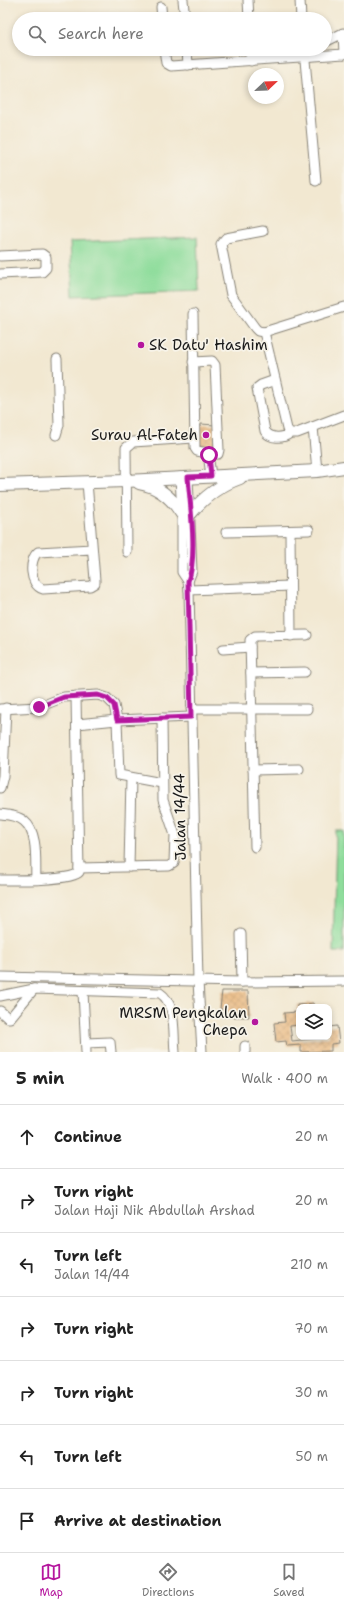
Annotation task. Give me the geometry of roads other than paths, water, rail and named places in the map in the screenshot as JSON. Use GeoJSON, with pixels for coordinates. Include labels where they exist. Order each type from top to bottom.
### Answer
{"type":"FeatureCollection","features":[{"type":"Feature","properties":{"kind":"main road"},"geometry":{"type":"LineString","coordinates":[[0,485],[126,481],[317,471],[344,467]]}},
{"type":"Feature","properties":{"kind":"main road"},"geometry":{"type":"LineString","coordinates":[[126,481],[143,483],[158,490],[172,500],[187,514],[209,494],[224,485],[240,478],[265,473]]}},
{"type":"Feature","properties":{"kind":"street"},"geometry":{"type":"LineString","coordinates":[[183,0],[184,12]]}},
{"type":"Feature","properties":{"kind":"street"},"geometry":{"type":"LineString","coordinates":[[248,0],[248,12]]}},
{"type":"Feature","properties":{"kind":"street"},"geometry":{"type":"LineString","coordinates":[[300,0],[301,12]]}},
{"type":"Feature","properties":{"kind":"street"},"geometry":{"type":"LineString","coordinates":[[161,7],[161,12]]}},
{"type":"Feature","properties":{"kind":"street"},"geometry":{"type":"LineString","coordinates":[[332,38],[344,32],[344,54],[332,54]]}},
{"type":"Feature","properties":{"kind":"street"},"geometry":{"type":"LineString","coordinates":[[165,56],[167,65],[188,65],[281,56]]}},
{"type":"Feature","properties":{"kind":"street"},"geometry":{"type":"LineString","coordinates":[[187,56],[188,65]]}},
{"type":"Feature","properties":{"kind":"street"},"geometry":{"type":"LineString","coordinates":[[305,56],[316,181]]}},
{"type":"Feature","properties":{"kind":"street"},"geometry":{"type":"LineString","coordinates":[[263,231],[226,238],[221,244],[231,295],[258,331],[264,332],[344,307]]}},
{"type":"Feature","properties":{"kind":"street"},"geometry":{"type":"LineString","coordinates":[[0,256],[42,254],[46,257],[46,268],[42,272],[0,274]]}},
{"type":"Feature","properties":{"kind":"street"},"geometry":{"type":"LineString","coordinates":[[192,314],[194,438],[195,450],[199,452],[207,452],[209,455],[218,454],[215,364],[212,361],[193,362]]}},
{"type":"Feature","properties":{"kind":"street"},"geometry":{"type":"LineString","coordinates":[[264,332],[287,429],[290,433]]}},
{"type":"Feature","properties":{"kind":"street"},"geometry":{"type":"LineString","coordinates":[[56,359],[59,425],[56,435]]}},
{"type":"Feature","properties":{"kind":"street"},"geometry":{"type":"LineString","coordinates":[[275,380],[257,388],[265,431],[267,434],[274,437],[285,436],[344,415]]}},
{"type":"Feature","properties":{"kind":"street"},"geometry":{"type":"LineString","coordinates":[[313,427],[317,471]]}},
{"type":"Feature","properties":{"kind":"street"},"geometry":{"type":"LineString","coordinates":[[127,552],[125,450],[130,444],[194,438]]}},
{"type":"Feature","properties":{"kind":"street"},"geometry":{"type":"LineString","coordinates":[[209,455],[211,476]]}},
{"type":"Feature","properties":{"kind":"street","name":"Jalan 14/44"},"geometry":{"type":"LineString","coordinates":[[184,477],[187,514],[182,572],[188,585],[198,981],[202,1052]]}},
{"type":"Feature","properties":{"kind":"street"},"geometry":{"type":"LineString","coordinates":[[87,482],[95,580],[92,586],[41,588],[34,581],[32,560],[38,552],[92,549]]}},
{"type":"Feature","properties":{"kind":"street"},"geometry":{"type":"LineString","coordinates":[[226,532],[309,530]]}},
{"type":"Feature","properties":{"kind":"street"},"geometry":{"type":"LineString","coordinates":[[290,531],[291,636]]}},
{"type":"Feature","properties":{"kind":"street"},"geometry":{"type":"LineString","coordinates":[[188,585],[290,586]]}},
{"type":"Feature","properties":{"kind":"street"},"geometry":{"type":"LineString","coordinates":[[255,846],[250,640],[253,637],[307,635]]}},
{"type":"Feature","properties":{"kind":"street"},"geometry":{"type":"LineString","coordinates":[[223,649],[250,647]]}},
{"type":"Feature","properties":{"kind":"street"},"geometry":{"type":"LineString","coordinates":[[251,673],[305,672]]}},
{"type":"Feature","properties":{"kind":"street"},"geometry":{"type":"LineString","coordinates":[[0,788],[3,776],[3,709],[39,707],[61,697],[98,695],[107,698],[116,709],[118,771],[121,776],[162,783]]}},
{"type":"Feature","properties":{"kind":"street"},"geometry":{"type":"LineString","coordinates":[[0,880],[36,879],[74,876],[78,874],[76,696]]}},
{"type":"Feature","properties":{"kind":"street"},"geometry":{"type":"LineString","coordinates":[[77,724],[162,718],[191,713],[307,708]]}},
{"type":"Feature","properties":{"kind":"street"},"geometry":{"type":"LineString","coordinates":[[79,868],[169,866],[174,863],[175,834],[163,802],[162,718]]}},
{"type":"Feature","properties":{"kind":"street"},"geometry":{"type":"LineString","coordinates":[[253,770],[299,769]]}},
{"type":"Feature","properties":{"kind":"street"},"geometry":{"type":"LineString","coordinates":[[130,867],[131,778]]}},
{"type":"Feature","properties":{"kind":"street"},"geometry":{"type":"LineString","coordinates":[[0,814],[21,819],[31,829],[36,879]]}},
{"type":"Feature","properties":{"kind":"street"},"geometry":{"type":"LineString","coordinates":[[241,934],[242,982]]}},
{"type":"Feature","properties":{"kind":"street"},"geometry":{"type":"LineString","coordinates":[[0,977],[242,982],[344,981]]}},
{"type":"Feature","properties":{"kind":"street"},"geometry":{"type":"LineString","coordinates":[[0,1011],[9,1018],[34,989]]}},
{"type":"Feature","properties":{"kind":"street"},"geometry":{"type":"LineString","coordinates":[[0,996],[34,989],[154,992],[165,997],[171,1009],[175,1052]]}},
{"type":"Feature","properties":{"kind":"street"},"geometry":{"type":"LineString","coordinates":[[83,991],[86,1048],[107,1042],[111,1044],[111,1052]]}},
{"type":"Feature","properties":{"kind":"place","name":"SK Datu' Hashim"},"geometry":{"type":"Point","coordinates":[141,345]}},
{"type":"Feature","properties":{"kind":"place","name":"Surau Al-Fateh"},"geometry":{"type":"Point","coordinates":[206,435]}},
{"type":"Feature","properties":{"kind":"place","name":"MRSM Pengkalan Chepa"},"geometry":{"type":"Point","coordinates":[255,1022]}}]}
